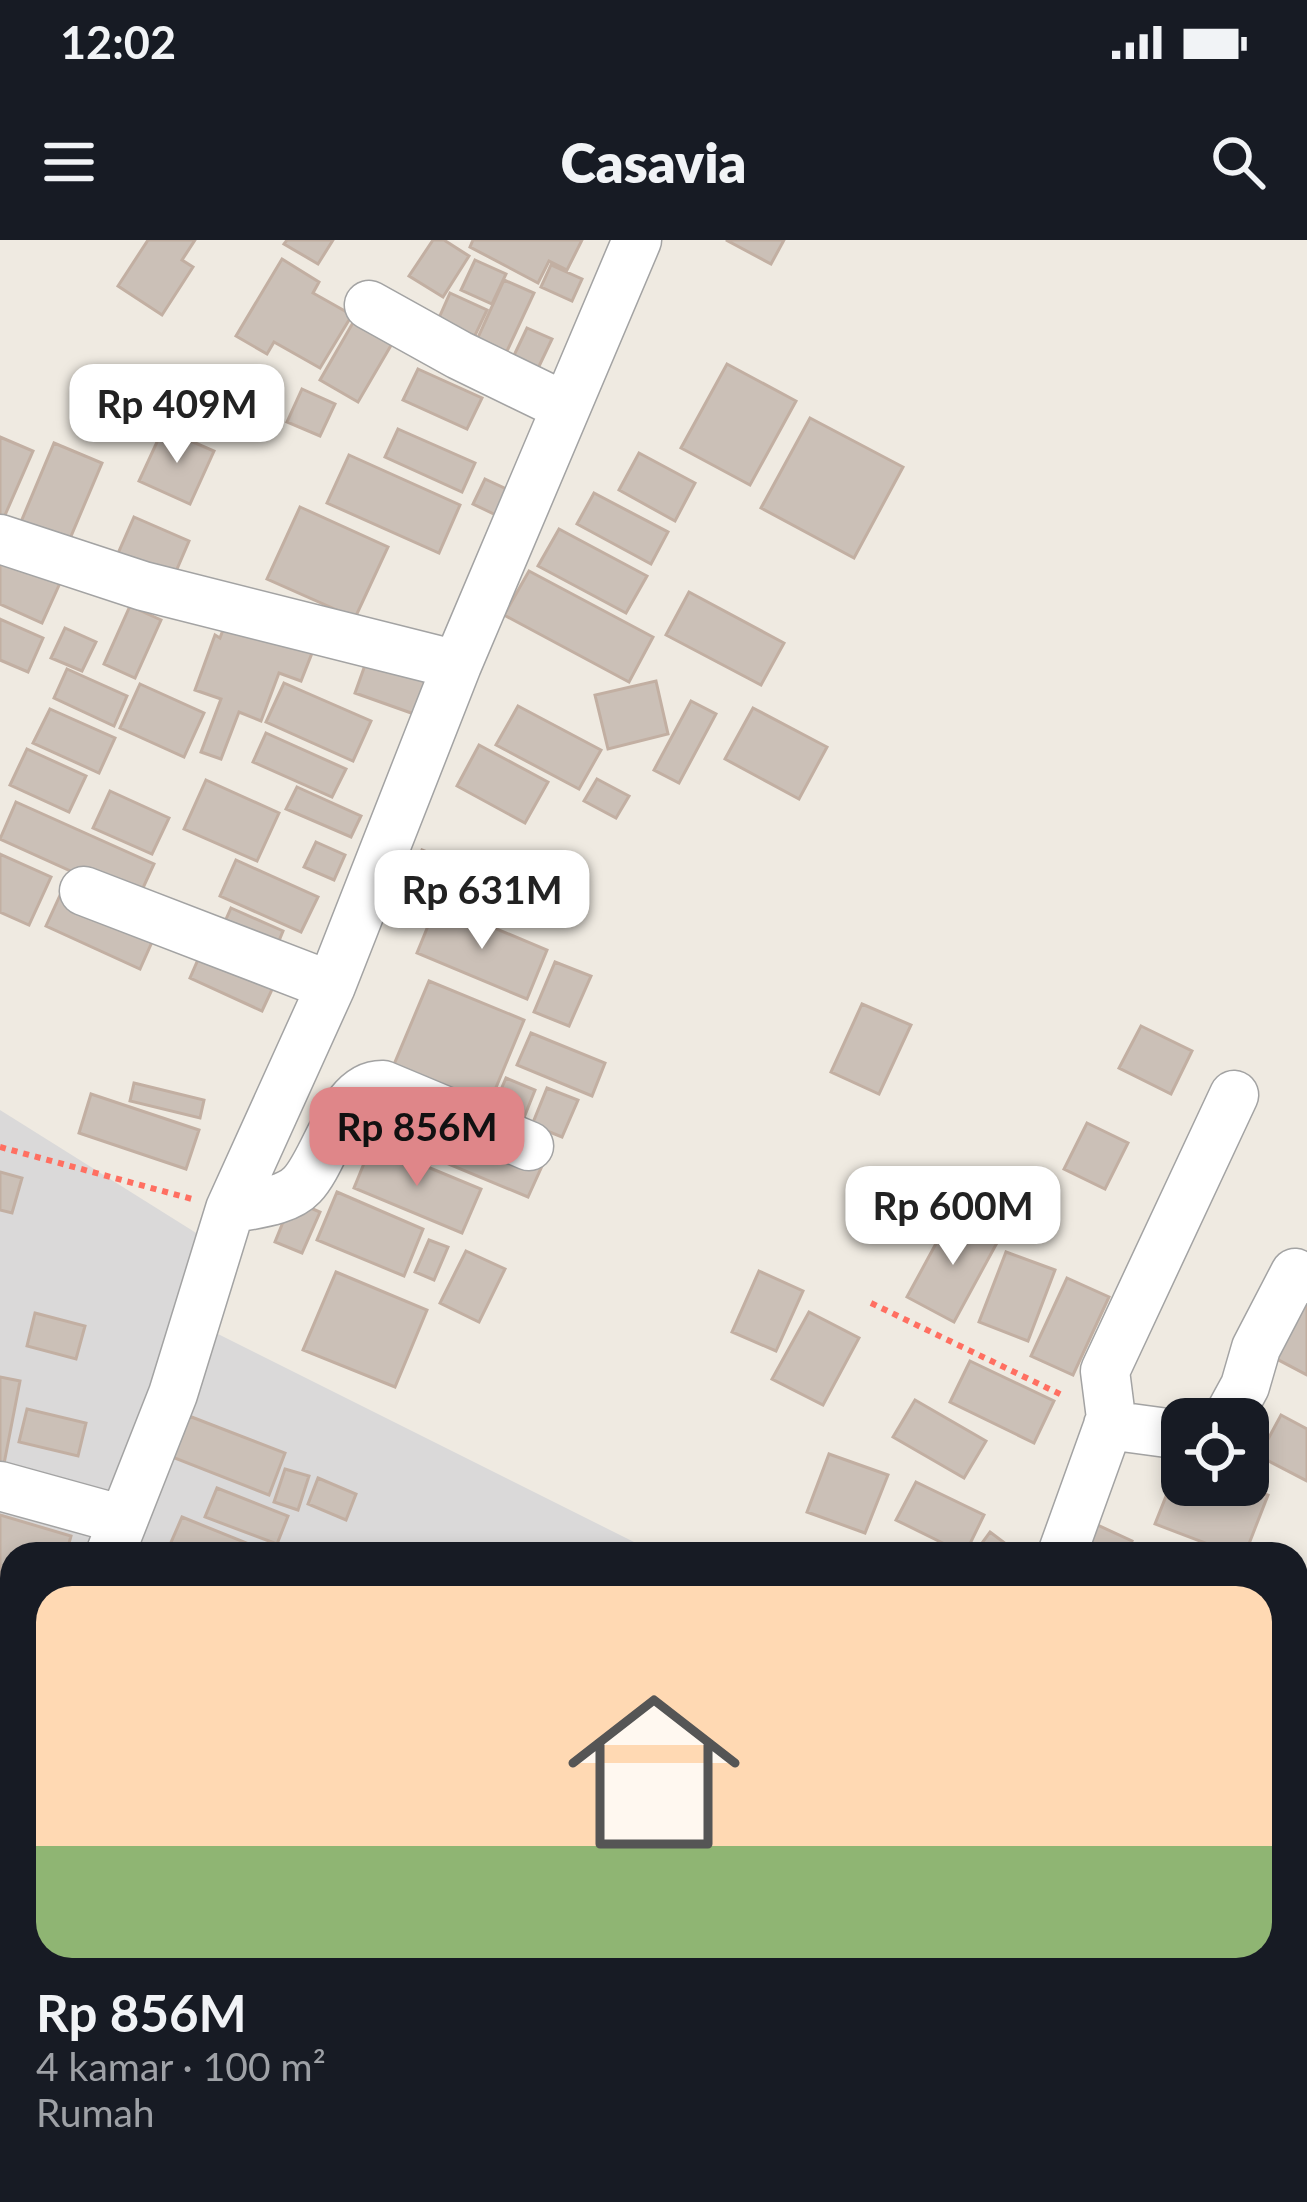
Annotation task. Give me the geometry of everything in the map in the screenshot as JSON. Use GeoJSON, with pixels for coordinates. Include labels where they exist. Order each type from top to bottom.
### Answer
{"type":"FeatureCollection","features":[{"type":"Feature","properties":{"kind":"street"},"geometry":{"type":"LineString","coordinates":[[0,1486],[116,1537],[173,1394],[230,1209],[331,986],[457,665],[637,240]]}},
{"type":"Feature","properties":{"kind":"street"},"geometry":{"type":"LineString","coordinates":[[369,304],[566,407]]}},
{"type":"Feature","properties":{"kind":"street"},"geometry":{"type":"LineString","coordinates":[[0,539],[143,586],[457,665]]}},
{"type":"Feature","properties":{"kind":"street"},"geometry":{"type":"LineString","coordinates":[[84,890],[331,986]]}},
{"type":"Feature","properties":{"kind":"street"},"geometry":{"type":"LineString","coordinates":[[230,1209],[291,1193],[304,1183],[346,1110],[371,1084],[529,1146]]}},
{"type":"Feature","properties":{"kind":"street"},"geometry":{"type":"LineString","coordinates":[[1066,1542],[1109,1422],[1105,1371],[1234,1095]]}},
{"type":"Feature","properties":{"kind":"street"},"geometry":{"type":"LineString","coordinates":[[1238,1398],[1256,1348],[1295,1273],[1307,1279]]}},
{"type":"Feature","properties":{"kind":"street"},"geometry":{"type":"LineString","coordinates":[[1109,1422],[1161,1431]]}},
{"type":"Feature","properties":{"kind":"path"},"geometry":{"type":"LineString","coordinates":[[0,1148],[230,1209]]}},
{"type":"Feature","properties":{"kind":"path"},"geometry":{"type":"LineString","coordinates":[[871,1303],[1109,1422]]}},
{"type":"Feature","properties":{"kind":"shaded area"},"geometry":{"type":"Polygon","coordinates":[[[0,1110],[201,1236],[99,1542],[0,1542],[0,1110]]]}},
{"type":"Feature","properties":{"kind":"shaded area"},"geometry":{"type":"Polygon","coordinates":[[[202,1326],[634,1542],[107,1542],[202,1326]]]}},
{"type":"Feature","properties":{"kind":"building"},"geometry":{"type":"Polygon","coordinates":[[[148,240],[195,240],[182,260],[193,267],[162,315],[118,286],[148,240]]]}},
{"type":"Feature","properties":{"kind":"building"},"geometry":{"type":"Polygon","coordinates":[[[287,240],[333,240],[318,264],[284,244],[287,240]]]}},
{"type":"Feature","properties":{"kind":"building"},"geometry":{"type":"Polygon","coordinates":[[[433,240],[444,240],[469,256],[443,297],[409,276],[433,240]]]}},
{"type":"Feature","properties":{"kind":"building"},"geometry":{"type":"Polygon","coordinates":[[[473,240],[582,240],[567,270],[549,261],[538,283],[470,247],[473,240]]]}},
{"type":"Feature","properties":{"kind":"building"},"geometry":{"type":"Polygon","coordinates":[[[726,240],[784,240],[771,264],[726,240]]]}},
{"type":"Feature","properties":{"kind":"building"},"geometry":{"type":"Polygon","coordinates":[[[282,259],[319,282],[313,293],[352,315],[320,368],[274,342],[267,354],[236,336],[282,259]]]}},
{"type":"Feature","properties":{"kind":"building"},"geometry":{"type":"Polygon","coordinates":[[[475,260],[506,274],[492,304],[461,290],[475,260]]]}},
{"type":"Feature","properties":{"kind":"building"},"geometry":{"type":"Polygon","coordinates":[[[551,265],[582,279],[572,301],[541,287],[551,265]]]}},
{"type":"Feature","properties":{"kind":"building"},"geometry":{"type":"Polygon","coordinates":[[[504,280],[534,293],[500,366],[471,353],[504,280]]]}},
{"type":"Feature","properties":{"kind":"building"},"geometry":{"type":"Polygon","coordinates":[[[450,293],[487,310],[471,344],[435,327],[450,293]]]}},
{"type":"Feature","properties":{"kind":"building"},"geometry":{"type":"Polygon","coordinates":[[[362,307],[400,330],[358,402],[320,380],[362,307]]]}},
{"type":"Feature","properties":{"kind":"building"},"geometry":{"type":"Polygon","coordinates":[[[527,328],[552,339],[532,381],[507,370],[527,328]]]}},
{"type":"Feature","properties":{"kind":"building"},"geometry":{"type":"Polygon","coordinates":[[[727,364],[796,401],[750,485],[681,448],[727,364]]]}},
{"type":"Feature","properties":{"kind":"building"},"geometry":{"type":"Polygon","coordinates":[[[418,369],[482,398],[467,429],[403,400],[418,369]]]}},
{"type":"Feature","properties":{"kind":"building"},"geometry":{"type":"Polygon","coordinates":[[[302,389],[335,404],[320,436],[287,422],[302,389]]]}},
{"type":"Feature","properties":{"kind":"building"},"geometry":{"type":"Polygon","coordinates":[[[810,418],[903,467],[854,558],[761,508],[810,418]]]}},
{"type":"Feature","properties":{"kind":"building"},"geometry":{"type":"Polygon","coordinates":[[[163,429],[214,451],[190,504],[139,481],[163,429]]]}},
{"type":"Feature","properties":{"kind":"building"},"geometry":{"type":"Polygon","coordinates":[[[398,429],[475,463],[462,492],[385,457],[398,429]]]}},
{"type":"Feature","properties":{"kind":"building"},"geometry":{"type":"Polygon","coordinates":[[[0,437],[33,451],[2,522],[0,521],[0,437]]]}},
{"type":"Feature","properties":{"kind":"building"},"geometry":{"type":"Polygon","coordinates":[[[54,443],[102,463],[66,548],[18,529],[54,443]]]}},
{"type":"Feature","properties":{"kind":"building"},"geometry":{"type":"Polygon","coordinates":[[[639,453],[695,483],[675,521],[619,490],[639,453]]]}},
{"type":"Feature","properties":{"kind":"building"},"geometry":{"type":"Polygon","coordinates":[[[349,455],[460,505],[439,553],[327,503],[349,455]]]}},
{"type":"Feature","properties":{"kind":"building"},"geometry":{"type":"Polygon","coordinates":[[[485,479],[511,491],[500,517],[473,504],[485,479]]]}},
{"type":"Feature","properties":{"kind":"building"},"geometry":{"type":"Polygon","coordinates":[[[594,493],[668,532],[651,564],[577,524],[594,493]]]}},
{"type":"Feature","properties":{"kind":"building"},"geometry":{"type":"Polygon","coordinates":[[[300,507],[388,547],[355,618],[267,579],[300,507]]]}},
{"type":"Feature","properties":{"kind":"building"},"geometry":{"type":"Polygon","coordinates":[[[134,517],[189,541],[171,583],[116,558],[134,517]]]}},
{"type":"Feature","properties":{"kind":"building"},"geometry":{"type":"Polygon","coordinates":[[[559,529],[647,576],[626,613],[538,566],[559,529]]]}},
{"type":"Feature","properties":{"kind":"building"},"geometry":{"type":"Polygon","coordinates":[[[0,556],[60,583],[42,623],[0,604],[0,556]]]}},
{"type":"Feature","properties":{"kind":"building"},"geometry":{"type":"Polygon","coordinates":[[[529,571],[653,637],[629,682],[504,615],[529,571]]]}},
{"type":"Feature","properties":{"kind":"building"},"geometry":{"type":"Polygon","coordinates":[[[689,592],[784,643],[761,685],[666,635],[689,592]]]}},
{"type":"Feature","properties":{"kind":"building"},"geometry":{"type":"Polygon","coordinates":[[[130,606],[161,620],[135,678],[104,664],[130,606]]]}},
{"type":"Feature","properties":{"kind":"building"},"geometry":{"type":"Polygon","coordinates":[[[228,616],[314,648],[301,681],[279,673],[261,721],[239,712],[221,759],[201,752],[221,699],[195,690],[215,635],[220,638],[228,616]]]}},
{"type":"Feature","properties":{"kind":"building"},"geometry":{"type":"Polygon","coordinates":[[[0,619],[43,638],[28,672],[0,660],[0,619]]]}},
{"type":"Feature","properties":{"kind":"building"},"geometry":{"type":"Polygon","coordinates":[[[65,628],[96,642],[82,671],[51,658],[65,628]]]}},
{"type":"Feature","properties":{"kind":"building"},"geometry":{"type":"Polygon","coordinates":[[[369,654],[428,675],[414,714],[355,693],[369,654]]]}},
{"type":"Feature","properties":{"kind":"building"},"geometry":{"type":"Polygon","coordinates":[[[67,669],[127,696],[114,726],[54,698],[67,669]]]}},
{"type":"Feature","properties":{"kind":"building"},"geometry":{"type":"Polygon","coordinates":[[[656,681],[668,734],[608,749],[595,695],[656,681]]]}},
{"type":"Feature","properties":{"kind":"building"},"geometry":{"type":"Polygon","coordinates":[[[284,683],[371,721],[353,761],[266,722],[284,683]]]}},
{"type":"Feature","properties":{"kind":"building"},"geometry":{"type":"Polygon","coordinates":[[[140,684],[204,713],[184,757],[120,728],[140,684]]]}},
{"type":"Feature","properties":{"kind":"building"},"geometry":{"type":"Polygon","coordinates":[[[691,701],[716,714],[679,783],[654,770],[691,701]]]}},
{"type":"Feature","properties":{"kind":"building"},"geometry":{"type":"Polygon","coordinates":[[[518,706],[601,750],[579,789],[496,745],[518,706]]]}},
{"type":"Feature","properties":{"kind":"building"},"geometry":{"type":"Polygon","coordinates":[[[753,708],[827,747],[799,799],[725,759],[753,708]]]}},
{"type":"Feature","properties":{"kind":"building"},"geometry":{"type":"Polygon","coordinates":[[[50,709],[115,738],[99,773],[33,743],[50,709]]]}},
{"type":"Feature","properties":{"kind":"building"},"geometry":{"type":"Polygon","coordinates":[[[266,733],[346,769],[332,797],[253,762],[266,733]]]}},
{"type":"Feature","properties":{"kind":"building"},"geometry":{"type":"Polygon","coordinates":[[[479,745],[548,782],[525,823],[457,786],[479,745]]]}},
{"type":"Feature","properties":{"kind":"building"},"geometry":{"type":"Polygon","coordinates":[[[27,749],[86,776],[69,812],[10,785],[27,749]]]}},
{"type":"Feature","properties":{"kind":"building"},"geometry":{"type":"Polygon","coordinates":[[[597,779],[629,796],[616,818],[584,801],[597,779]]]}},
{"type":"Feature","properties":{"kind":"building"},"geometry":{"type":"Polygon","coordinates":[[[206,780],[279,813],[257,861],[184,829],[206,780]]]}},
{"type":"Feature","properties":{"kind":"building"},"geometry":{"type":"Polygon","coordinates":[[[297,787],[361,816],[351,837],[286,809],[297,787]]]}},
{"type":"Feature","properties":{"kind":"building"},"geometry":{"type":"Polygon","coordinates":[[[110,791],[169,818],[152,854],[93,828],[110,791]]]}},
{"type":"Feature","properties":{"kind":"building"},"geometry":{"type":"Polygon","coordinates":[[[16,802],[154,864],[137,901],[0,839],[16,802]]]}},
{"type":"Feature","properties":{"kind":"building"},"geometry":{"type":"Polygon","coordinates":[[[316,842],[345,855],[334,880],[304,867],[316,842]]]}},
{"type":"Feature","properties":{"kind":"building"},"geometry":{"type":"Polygon","coordinates":[[[422,850],[469,869],[458,894],[411,875],[422,850]]]}},
{"type":"Feature","properties":{"kind":"building"},"geometry":{"type":"Polygon","coordinates":[[[0,854],[51,877],[29,925],[0,912],[0,854]]]}},
{"type":"Feature","properties":{"kind":"building"},"geometry":{"type":"Polygon","coordinates":[[[236,860],[318,897],[301,932],[220,896],[236,860]]]}},
{"type":"Feature","properties":{"kind":"building"},"geometry":{"type":"Polygon","coordinates":[[[62,891],[156,933],[140,969],[46,926],[62,891]]]}},
{"type":"Feature","properties":{"kind":"building"},"geometry":{"type":"Polygon","coordinates":[[[437,904],[547,950],[527,999],[417,953],[437,904]]]}},
{"type":"Feature","properties":{"kind":"building"},"geometry":{"type":"Polygon","coordinates":[[[231,908],[283,931],[272,958],[219,935],[231,908]]]}},
{"type":"Feature","properties":{"kind":"building"},"geometry":{"type":"Polygon","coordinates":[[[203,948],[276,981],[262,1011],[190,978],[203,948]]]}},
{"type":"Feature","properties":{"kind":"building"},"geometry":{"type":"Polygon","coordinates":[[[555,962],[591,976],[569,1026],[534,1012],[555,962]]]}},
{"type":"Feature","properties":{"kind":"building"},"geometry":{"type":"Polygon","coordinates":[[[429,981],[524,1020],[485,1114],[390,1074],[429,981]]]}},
{"type":"Feature","properties":{"kind":"building"},"geometry":{"type":"Polygon","coordinates":[[[862,1004],[911,1025],[879,1094],[831,1072],[862,1004]]]}},
{"type":"Feature","properties":{"kind":"building"},"geometry":{"type":"Polygon","coordinates":[[[1141,1026],[1192,1051],[1171,1094],[1119,1068],[1141,1026]]]}},
{"type":"Feature","properties":{"kind":"building"},"geometry":{"type":"Polygon","coordinates":[[[531,1033],[605,1063],[592,1096],[517,1065],[531,1033]]]}},
{"type":"Feature","properties":{"kind":"building"},"geometry":{"type":"Polygon","coordinates":[[[506,1078],[535,1090],[521,1125],[491,1113],[506,1078]]]}},
{"type":"Feature","properties":{"kind":"building"},"geometry":{"type":"Polygon","coordinates":[[[134,1083],[204,1100],[200,1118],[130,1101],[134,1083]]]}},
{"type":"Feature","properties":{"kind":"building"},"geometry":{"type":"Polygon","coordinates":[[[547,1088],[578,1100],[562,1137],[532,1125],[547,1088]]]}},
{"type":"Feature","properties":{"kind":"building"},"geometry":{"type":"Polygon","coordinates":[[[91,1094],[199,1130],[186,1169],[79,1133],[91,1094]]]}},
{"type":"Feature","properties":{"kind":"building"},"geometry":{"type":"Polygon","coordinates":[[[377,1096],[448,1125],[435,1153],[365,1125],[377,1096]]]}},
{"type":"Feature","properties":{"kind":"building"},"geometry":{"type":"Polygon","coordinates":[[[1087,1123],[1128,1143],[1105,1189],[1064,1169],[1087,1123]]]}},
{"type":"Feature","properties":{"kind":"building"},"geometry":{"type":"Polygon","coordinates":[[[459,1132],[542,1166],[528,1197],[446,1163],[459,1132]]]}},
{"type":"Feature","properties":{"kind":"building"},"geometry":{"type":"Polygon","coordinates":[[[372,1144],[481,1189],[462,1233],[354,1188],[372,1144]]]}},
{"type":"Feature","properties":{"kind":"building"},"geometry":{"type":"Polygon","coordinates":[[[0,1172],[22,1178],[12,1213],[0,1210],[0,1172]]]}},
{"type":"Feature","properties":{"kind":"building"},"geometry":{"type":"Polygon","coordinates":[[[337,1192],[423,1229],[404,1276],[317,1240],[337,1192]]]}},
{"type":"Feature","properties":{"kind":"building"},"geometry":{"type":"Polygon","coordinates":[[[292,1200],[320,1212],[302,1253],[275,1242],[292,1200]]]}},
{"type":"Feature","properties":{"kind":"building"},"geometry":{"type":"Polygon","coordinates":[[[952,1214],[999,1239],[954,1322],[907,1297],[952,1214]]]}},
{"type":"Feature","properties":{"kind":"building"},"geometry":{"type":"Polygon","coordinates":[[[429,1240],[448,1247],[434,1280],[415,1272],[429,1240]]]}},
{"type":"Feature","properties":{"kind":"building"},"geometry":{"type":"Polygon","coordinates":[[[466,1251],[505,1269],[479,1322],[440,1303],[466,1251]]]}},
{"type":"Feature","properties":{"kind":"building"},"geometry":{"type":"Polygon","coordinates":[[[1006,1252],[1055,1270],[1028,1341],[979,1322],[1006,1252]]]}},
{"type":"Feature","properties":{"kind":"building"},"geometry":{"type":"Polygon","coordinates":[[[759,1271],[803,1291],[776,1351],[732,1332],[759,1271]]]}},
{"type":"Feature","properties":{"kind":"building"},"geometry":{"type":"Polygon","coordinates":[[[336,1272],[427,1310],[395,1387],[303,1350],[336,1272]]]}},
{"type":"Feature","properties":{"kind":"building"},"geometry":{"type":"Polygon","coordinates":[[[1067,1278],[1109,1297],[1073,1375],[1031,1356],[1067,1278]]]}},
{"type":"Feature","properties":{"kind":"building"},"geometry":{"type":"Polygon","coordinates":[[[1307,1296],[1307,1375],[1269,1355],[1307,1296]]]}},
{"type":"Feature","properties":{"kind":"building"},"geometry":{"type":"Polygon","coordinates":[[[809,1312],[859,1338],[823,1405],[772,1379],[809,1312]]]}},
{"type":"Feature","properties":{"kind":"building"},"geometry":{"type":"Polygon","coordinates":[[[35,1313],[85,1326],[76,1359],[27,1346],[35,1313]]]}},
{"type":"Feature","properties":{"kind":"building"},"geometry":{"type":"Polygon","coordinates":[[[970,1361],[1054,1401],[1034,1443],[950,1402],[970,1361]]]}},
{"type":"Feature","properties":{"kind":"building"},"geometry":{"type":"Polygon","coordinates":[[[0,1377],[20,1381],[3,1469],[0,1469],[0,1377]]]}},
{"type":"Feature","properties":{"kind":"building"},"geometry":{"type":"Polygon","coordinates":[[[915,1400],[986,1441],[964,1478],[893,1437],[915,1400]]]}},
{"type":"Feature","properties":{"kind":"building"},"geometry":{"type":"Polygon","coordinates":[[[27,1409],[86,1423],[78,1456],[19,1442],[27,1409]]]}},
{"type":"Feature","properties":{"kind":"building"},"geometry":{"type":"Polygon","coordinates":[[[1281,1415],[1307,1429],[1307,1481],[1269,1461],[1269,1437],[1281,1415]]]}},
{"type":"Feature","properties":{"kind":"building"},"geometry":{"type":"Polygon","coordinates":[[[189,1416],[285,1453],[269,1495],[172,1457],[189,1416]]]}},
{"type":"Feature","properties":{"kind":"building"},"geometry":{"type":"Polygon","coordinates":[[[829,1454],[888,1475],[865,1533],[807,1512],[829,1454]]]}},
{"type":"Feature","properties":{"kind":"building"},"geometry":{"type":"Polygon","coordinates":[[[285,1469],[309,1476],[298,1510],[274,1502],[285,1469]]]}},
{"type":"Feature","properties":{"kind":"building"},"geometry":{"type":"Polygon","coordinates":[[[318,1478],[356,1494],[346,1520],[308,1504],[318,1478]]]}},
{"type":"Feature","properties":{"kind":"building"},"geometry":{"type":"Polygon","coordinates":[[[916,1482],[984,1515],[971,1542],[941,1542],[896,1520],[916,1482]]]}},
{"type":"Feature","properties":{"kind":"building"},"geometry":{"type":"Polygon","coordinates":[[[217,1488],[288,1516],[278,1542],[205,1517],[217,1488]]]}},
{"type":"Feature","properties":{"kind":"building"},"geometry":{"type":"Polygon","coordinates":[[[1162,1506],[1264,1506],[1250,1542],[1202,1542],[1155,1524],[1162,1506]]]}},
{"type":"Feature","properties":{"kind":"building"},"geometry":{"type":"Polygon","coordinates":[[[0,1515],[71,1536],[69,1542],[0,1542],[0,1515]]]}},
{"type":"Feature","properties":{"kind":"building"},"geometry":{"type":"Polygon","coordinates":[[[182,1517],[244,1542],[171,1542],[182,1517]]]}},
{"type":"Feature","properties":{"kind":"building"},"geometry":{"type":"Polygon","coordinates":[[[1091,1522],[1132,1541],[1132,1542],[1082,1542],[1091,1522]]]}},
{"type":"Feature","properties":{"kind":"building"},"geometry":{"type":"Polygon","coordinates":[[[990,1532],[1003,1542],[983,1542],[990,1532]]]}}]}
